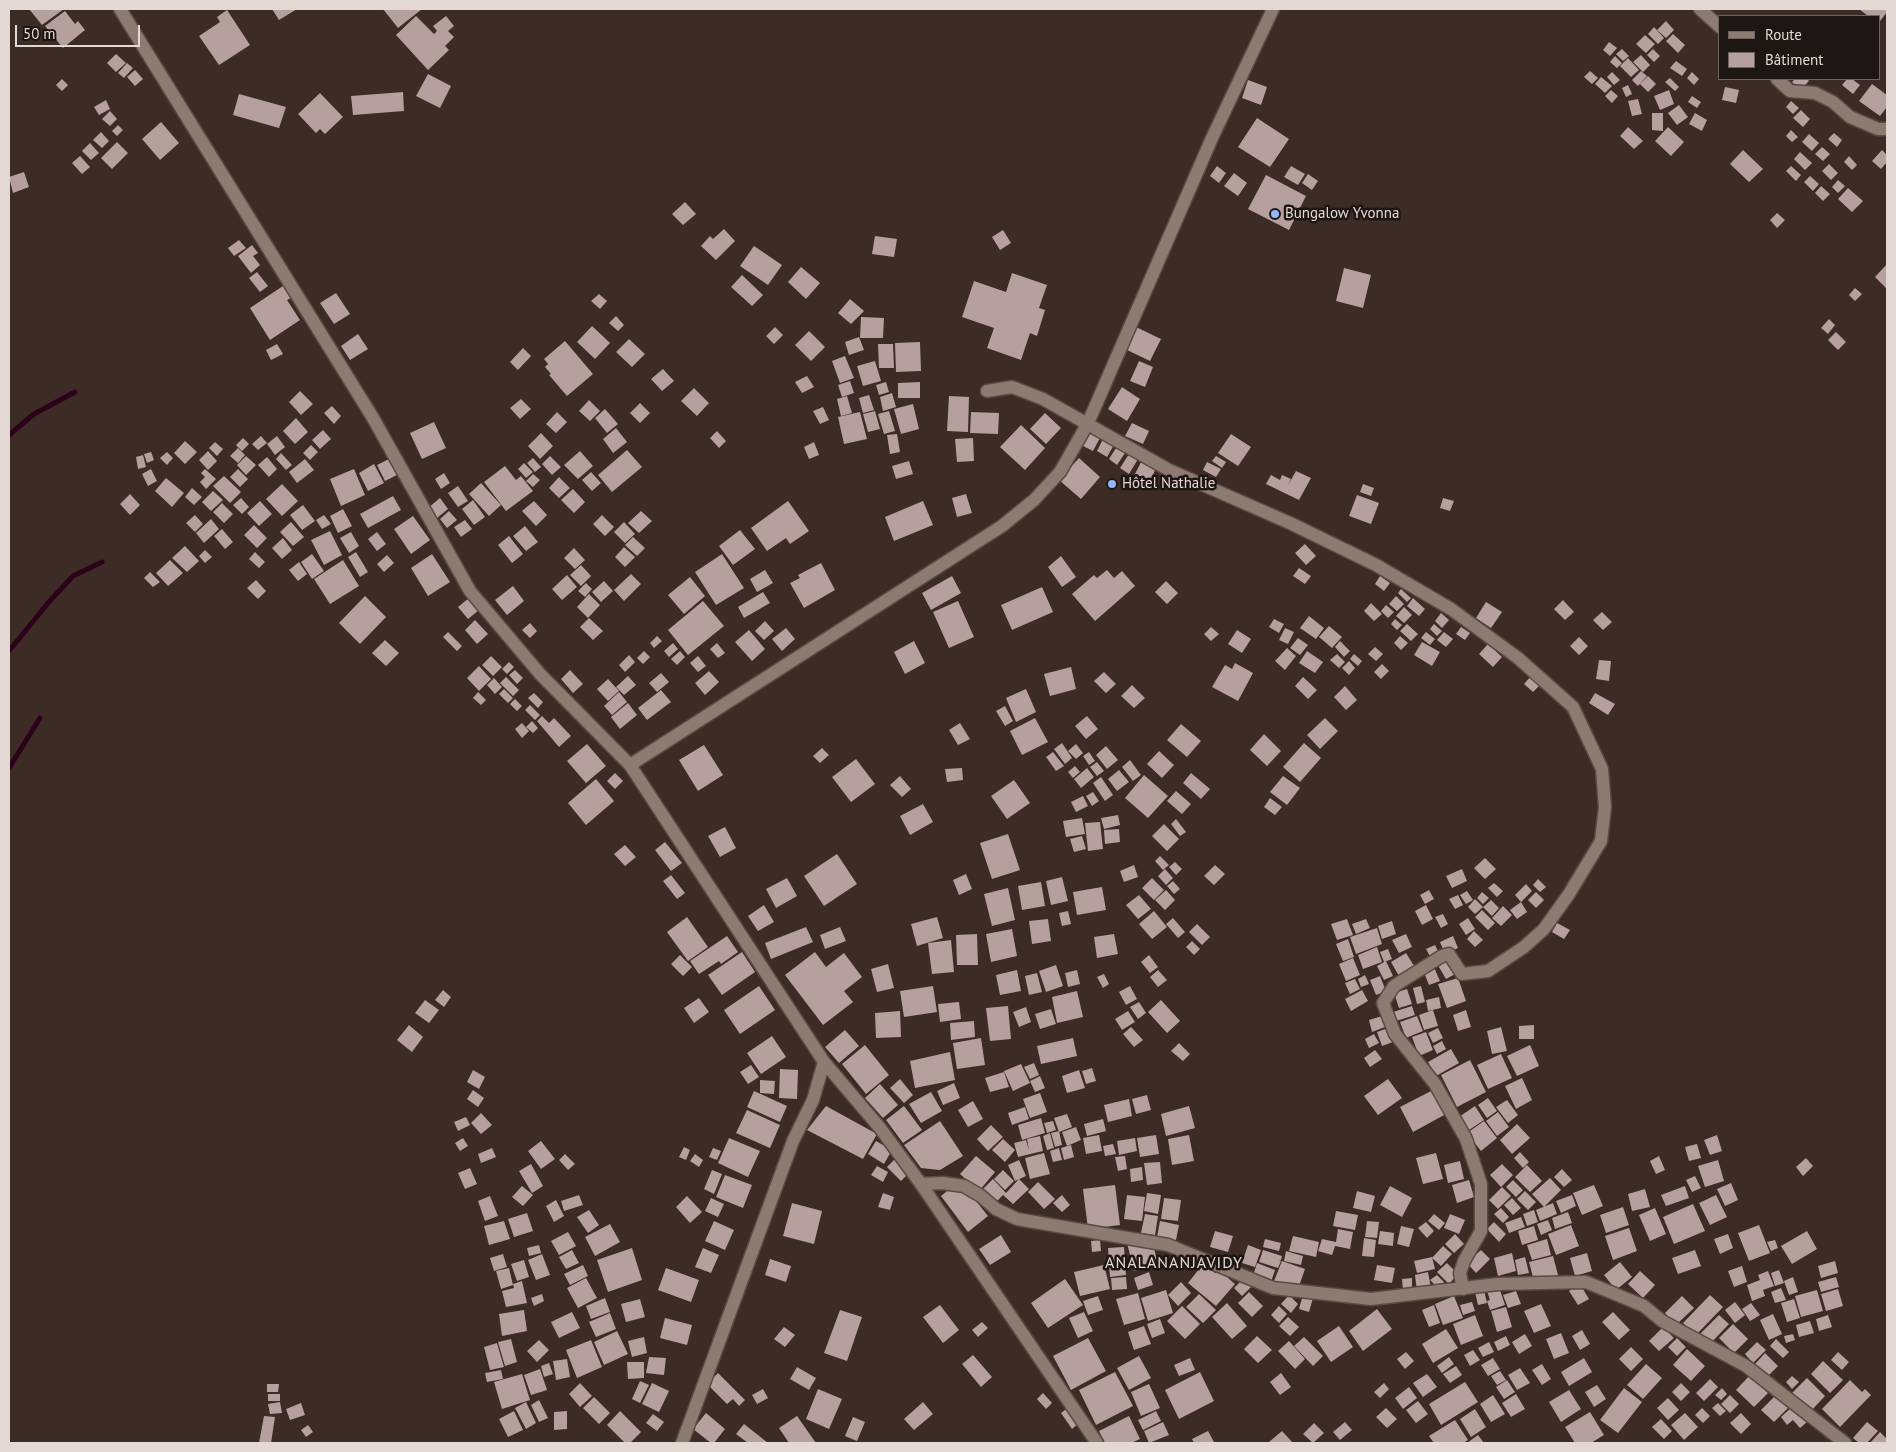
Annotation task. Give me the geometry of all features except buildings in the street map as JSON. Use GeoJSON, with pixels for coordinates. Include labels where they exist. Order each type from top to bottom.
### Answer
{"type":"FeatureCollection","features":[{"type":"Feature","properties":{"kind":"street"},"geometry":{"type":"LineString","coordinates":[[120,9],[373,418],[470,591],[540,674],[630,765],[824,1062],[880,1128],[921,1184],[1097,1443]]}},
{"type":"Feature","properties":{"kind":"street"},"geometry":{"type":"LineString","coordinates":[[630,765],[1002,526],[1034,500],[1060,472],[1088,423],[1212,138],[1273,9]]}},
{"type":"Feature","properties":{"kind":"street"},"geometry":{"type":"LineString","coordinates":[[1700,9],[1718,25]]}},
{"type":"Feature","properties":{"kind":"street"},"geometry":{"type":"LineString","coordinates":[[1778,80],[1790,91],[1815,93],[1833,102],[1850,117],[1878,129],[1887,129]]}},
{"type":"Feature","properties":{"kind":"street"},"geometry":{"type":"LineString","coordinates":[[987,390],[1012,387],[1043,399],[1169,470],[1292,524],[1376,565],[1450,609],[1518,658],[1573,707],[1602,769],[1605,807],[1601,841],[1569,894],[1544,929],[1524,947],[1488,971],[1462,974],[1449,954],[1442,956],[1394,986],[1383,1003],[1395,1034],[1435,1084],[1466,1138],[1481,1184],[1481,1231],[1464,1261],[1460,1273],[1463,1289]]}},
{"type":"Feature","properties":{"kind":"street"},"geometry":{"type":"LineString","coordinates":[[682,1443],[793,1141],[813,1100],[824,1062]]}},
{"type":"Feature","properties":{"kind":"street"},"geometry":{"type":"LineString","coordinates":[[921,1184],[943,1183],[964,1186],[981,1196],[996,1209],[1017,1219],[1168,1245],[1272,1288],[1371,1299],[1498,1284],[1586,1282],[1605,1288],[1644,1306],[1662,1321],[1746,1366],[1845,1443]]}},
{"type":"Feature","properties":{"kind":"waterway"},"geometry":{"type":"LineString","coordinates":[[9,435],[34,414],[75,392]]}},
{"type":"Feature","properties":{"kind":"waterway"},"geometry":{"type":"LineString","coordinates":[[9,651],[73,576],[102,562]]}},
{"type":"Feature","properties":{"kind":"waterway"},"geometry":{"type":"LineString","coordinates":[[9,768],[40,718]]}},
{"type":"Feature","properties":{"kind":"place","name":"Bungalow Yvonna"},"geometry":{"type":"Point","coordinates":[1275,214]}},
{"type":"Feature","properties":{"kind":"place","name":"Hôtel Nathalie"},"geometry":{"type":"Point","coordinates":[1112,484]}},
{"type":"Feature","properties":{"kind":"district","name":"ANALANANJAVIDY"},"geometry":{"type":"Point","coordinates":[1174,1263]}}]}
